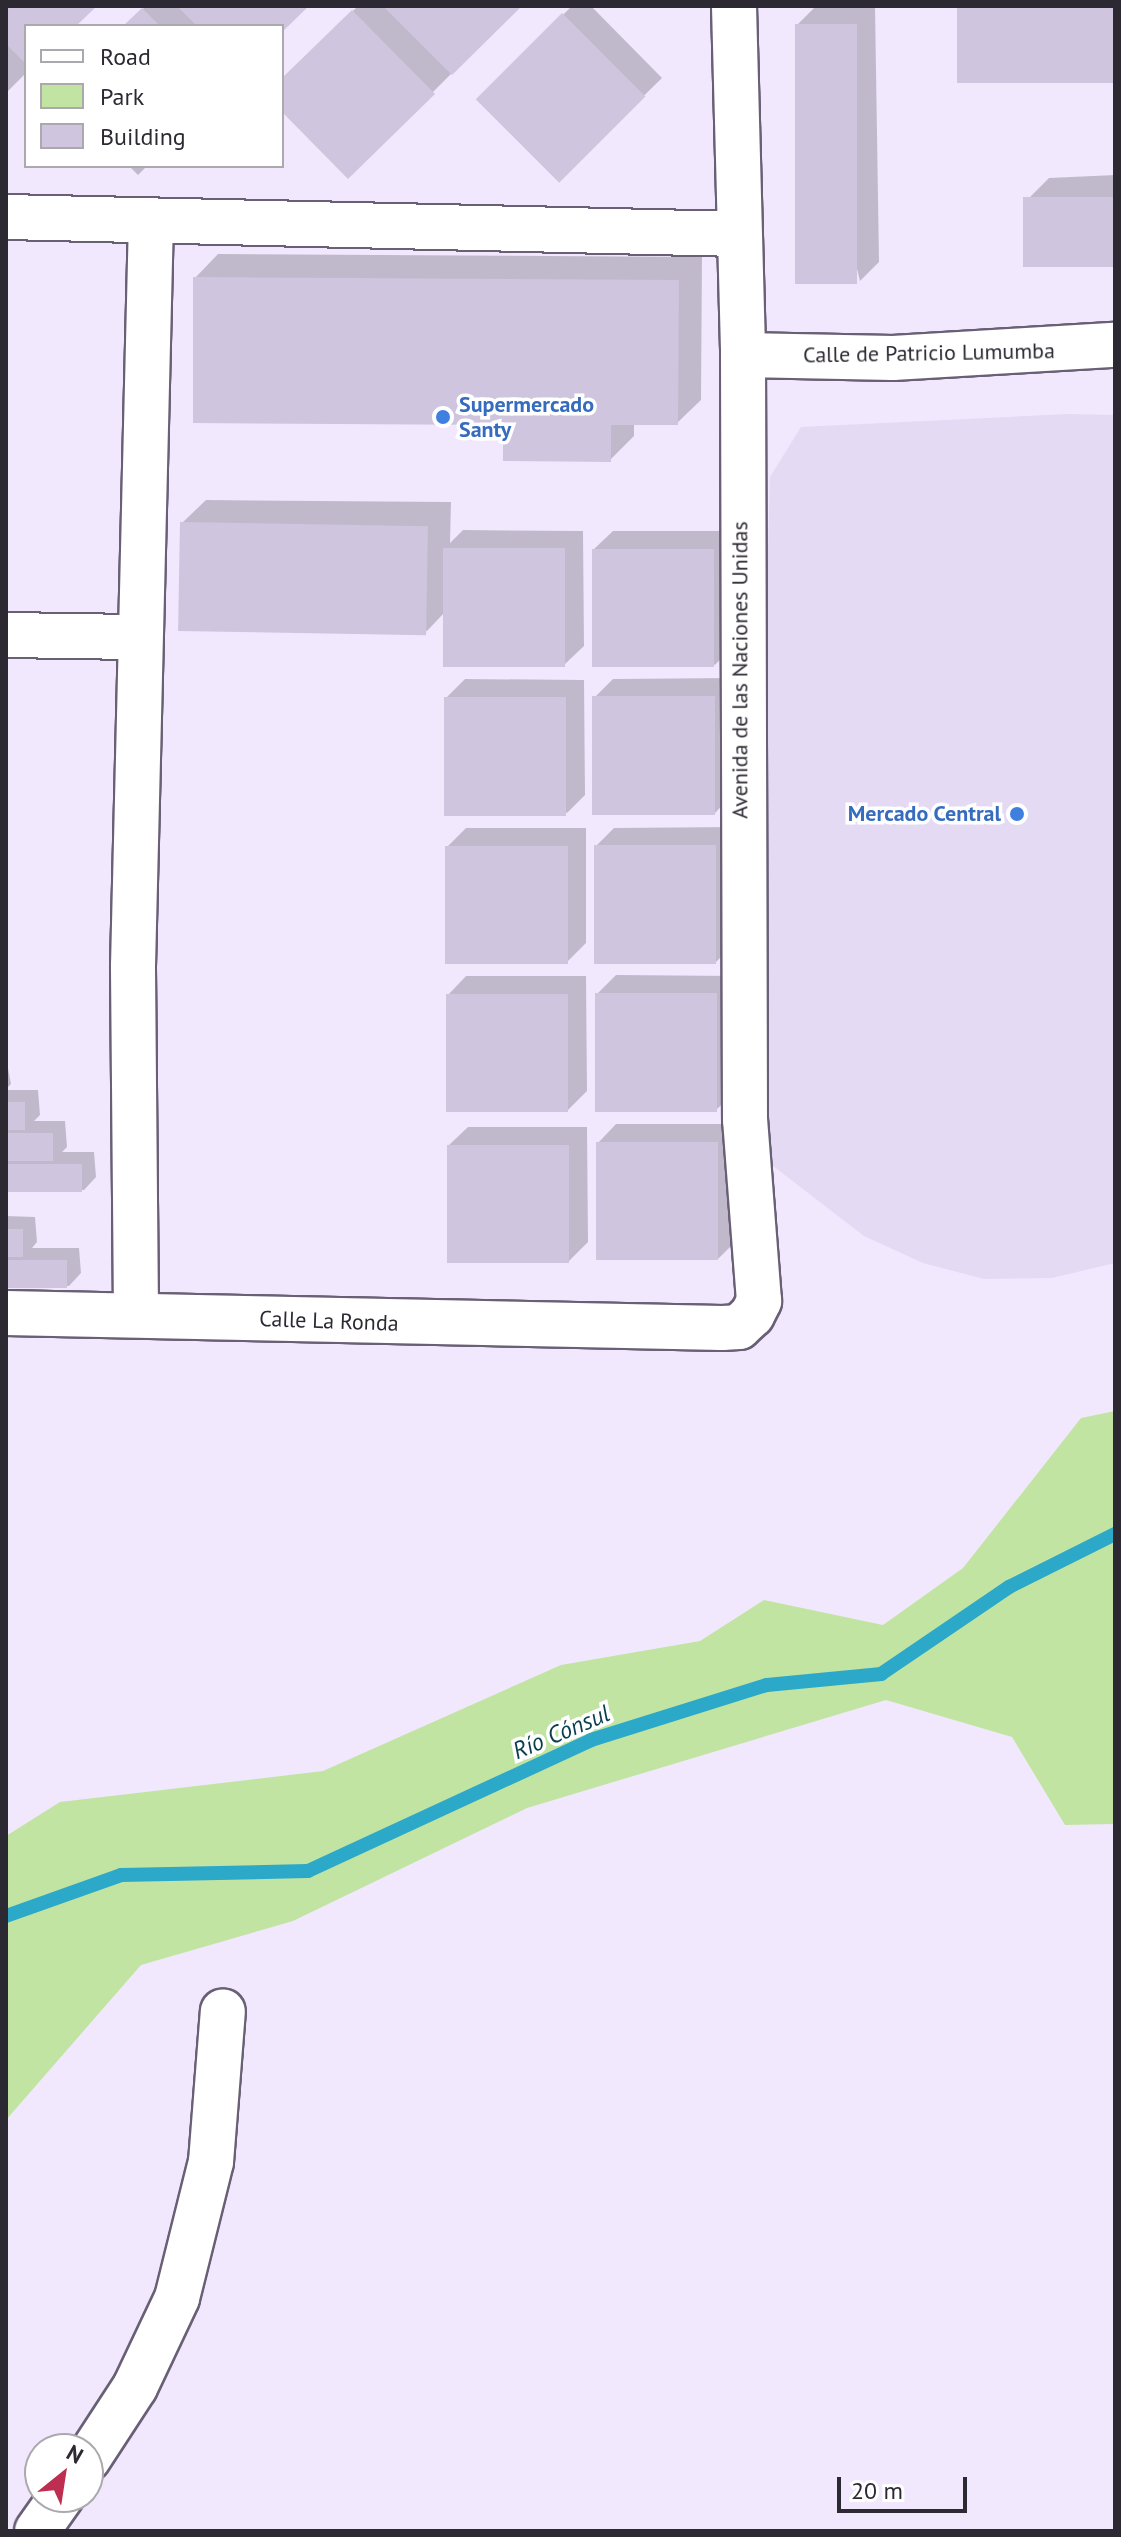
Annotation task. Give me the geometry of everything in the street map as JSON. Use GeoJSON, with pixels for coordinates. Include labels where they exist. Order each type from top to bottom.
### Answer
{"type":"FeatureCollection","features":[{"type":"Feature","properties":{"kind":"street","name":"Avenida de las Naciones Unidas"},"geometry":{"type":"LineString","coordinates":[[734,6],[743,355],[744,1089],[759,1301],[739,1327]]}},
{"type":"Feature","properties":{"kind":"street"},"geometry":{"type":"LineString","coordinates":[[6,217],[739,234]]}},
{"type":"Feature","properties":{"kind":"street"},"geometry":{"type":"LineString","coordinates":[[136,1313],[133,966],[151,220]]}},
{"type":"Feature","properties":{"kind":"street","name":"Calle de Patricio Lumumba"},"geometry":{"type":"LineString","coordinates":[[743,355],[893,358],[1115,345]]}},
{"type":"Feature","properties":{"kind":"street"},"geometry":{"type":"LineString","coordinates":[[6,635],[140,637]]}},
{"type":"Feature","properties":{"kind":"street","name":"Calle La Ronda"},"geometry":{"type":"LineString","coordinates":[[6,1313],[136,1313],[456,1326],[739,1327]]}},
{"type":"Feature","properties":{"kind":"street"},"geometry":{"type":"LineString","coordinates":[[104,2434],[135,2387],[177,2298],[211,2162],[223,2011]]}},
{"type":"Feature","properties":{"kind":"street"},"geometry":{"type":"LineString","coordinates":[[37,2531],[50,2513]]}},
{"type":"Feature","properties":{"kind":"shaded area","name":"Mercado Central"},"geometry":{"type":"Polygon","coordinates":[[[1069,414],[1115,415],[1115,1263],[1052,1278],[984,1279],[923,1263],[864,1236],[764,1159],[753,1133],[770,477],[801,427],[1069,414]]]}},
{"type":"Feature","properties":{"kind":"green space"},"geometry":{"type":"Polygon","coordinates":[[[1115,1411],[1115,1824],[1065,1825],[1012,1737],[886,1700],[527,1808],[293,1921],[141,1965],[6,2120],[6,1836],[60,1802],[323,1771],[561,1665],[700,1641],[764,1600],[883,1625],[963,1568],[1081,1418],[1115,1411]]]}},
{"type":"Feature","properties":{"kind":"building"},"geometry":{"type":"Polygon","coordinates":[[[6,6],[97,6],[78,24],[24,24],[24,62],[6,44],[6,6]]]}},
{"type":"Feature","properties":{"kind":"building"},"geometry":{"type":"Polygon","coordinates":[[[177,6],[309,6],[284,30],[284,24],[195,24],[177,6]]]}},
{"type":"Feature","properties":{"kind":"building"},"geometry":{"type":"Polygon","coordinates":[[[383,6],[522,6],[452,75],[383,6]]]}},
{"type":"Feature","properties":{"kind":"building"},"geometry":{"type":"Polygon","coordinates":[[[957,6],[1115,6],[1115,83],[957,83],[957,6]]]}},
{"type":"Feature","properties":{"kind":"building"},"geometry":{"type":"Polygon","coordinates":[[[142,8],[158,24],[125,24],[142,8]]]}},
{"type":"Feature","properties":{"kind":"building"},"geometry":{"type":"Polygon","coordinates":[[[352,10],[435,94],[348,179],[284,114],[284,76],[352,10]]]}},
{"type":"Feature","properties":{"kind":"building"},"geometry":{"type":"Polygon","coordinates":[[[562,13],[645,96],[559,183],[476,99],[562,13]]]}},
{"type":"Feature","properties":{"kind":"building"},"geometry":{"type":"Polygon","coordinates":[[[795,24],[857,24],[857,284],[795,284],[795,24]]]}},
{"type":"Feature","properties":{"kind":"building"},"geometry":{"type":"Polygon","coordinates":[[[1023,197],[1115,197],[1115,267],[1023,267],[1023,197]]]}},
{"type":"Feature","properties":{"kind":"building"},"geometry":{"type":"Polygon","coordinates":[[[193,277],[679,280],[678,425],[611,425],[611,462],[503,461],[503,425],[193,423],[193,277]]]}},
{"type":"Feature","properties":{"kind":"building"},"geometry":{"type":"Polygon","coordinates":[[[180,522],[428,526],[426,635],[178,631],[180,522]]]}},
{"type":"Feature","properties":{"kind":"building"},"geometry":{"type":"Polygon","coordinates":[[[443,548],[565,548],[565,667],[443,667],[443,548]]]}},
{"type":"Feature","properties":{"kind":"building"},"geometry":{"type":"Polygon","coordinates":[[[592,549],[714,549],[714,667],[592,667],[592,549]]]}},
{"type":"Feature","properties":{"kind":"building"},"geometry":{"type":"Polygon","coordinates":[[[592,696],[715,696],[715,815],[592,815],[592,696]]]}},
{"type":"Feature","properties":{"kind":"building"},"geometry":{"type":"Polygon","coordinates":[[[444,697],[566,697],[566,816],[444,816],[444,697]]]}},
{"type":"Feature","properties":{"kind":"building"},"geometry":{"type":"Polygon","coordinates":[[[594,845],[716,845],[716,964],[594,964],[594,845]]]}},
{"type":"Feature","properties":{"kind":"building"},"geometry":{"type":"Polygon","coordinates":[[[445,846],[568,846],[568,964],[445,964],[445,846]]]}},
{"type":"Feature","properties":{"kind":"building"},"geometry":{"type":"Polygon","coordinates":[[[595,993],[717,993],[717,1112],[595,1112],[595,993]]]}},
{"type":"Feature","properties":{"kind":"building"},"geometry":{"type":"Polygon","coordinates":[[[446,994],[568,994],[568,1112],[446,1112],[446,994]]]}},
{"type":"Feature","properties":{"kind":"building"},"geometry":{"type":"Polygon","coordinates":[[[6,1102],[25,1102],[25,1130],[6,1130],[6,1102]]]}},
{"type":"Feature","properties":{"kind":"building"},"geometry":{"type":"Polygon","coordinates":[[[6,1133],[53,1133],[53,1161],[6,1161],[6,1133]]]}},
{"type":"Feature","properties":{"kind":"building"},"geometry":{"type":"Polygon","coordinates":[[[596,1142],[718,1142],[718,1260],[596,1260],[596,1142]]]}},
{"type":"Feature","properties":{"kind":"building"},"geometry":{"type":"Polygon","coordinates":[[[447,1145],[569,1145],[569,1263],[447,1263],[447,1145]]]}},
{"type":"Feature","properties":{"kind":"building"},"geometry":{"type":"Polygon","coordinates":[[[6,1164],[82,1164],[82,1192],[6,1192],[6,1164]]]}},
{"type":"Feature","properties":{"kind":"building"},"geometry":{"type":"Polygon","coordinates":[[[6,1229],[23,1229],[23,1257],[6,1257],[6,1229]]]}},
{"type":"Feature","properties":{"kind":"building"},"geometry":{"type":"Polygon","coordinates":[[[6,1260],[67,1260],[67,1288],[6,1288],[6,1260]]]}},
{"type":"Feature","properties":{"kind":"waterway","name":"Río Cónsul"},"geometry":{"type":"LineString","coordinates":[[6,1916],[121,1875],[308,1871],[591,1740],[767,1685],[881,1674],[1009,1587],[1115,1534]]}},
{"type":"Feature","properties":{"kind":"place","name":"Supermercado Santy"},"geometry":{"type":"Point","coordinates":[443,417]}},
{"type":"Feature","properties":{"kind":"place","name":"Mercado Central"},"geometry":{"type":"Point","coordinates":[1017,814]}}]}
